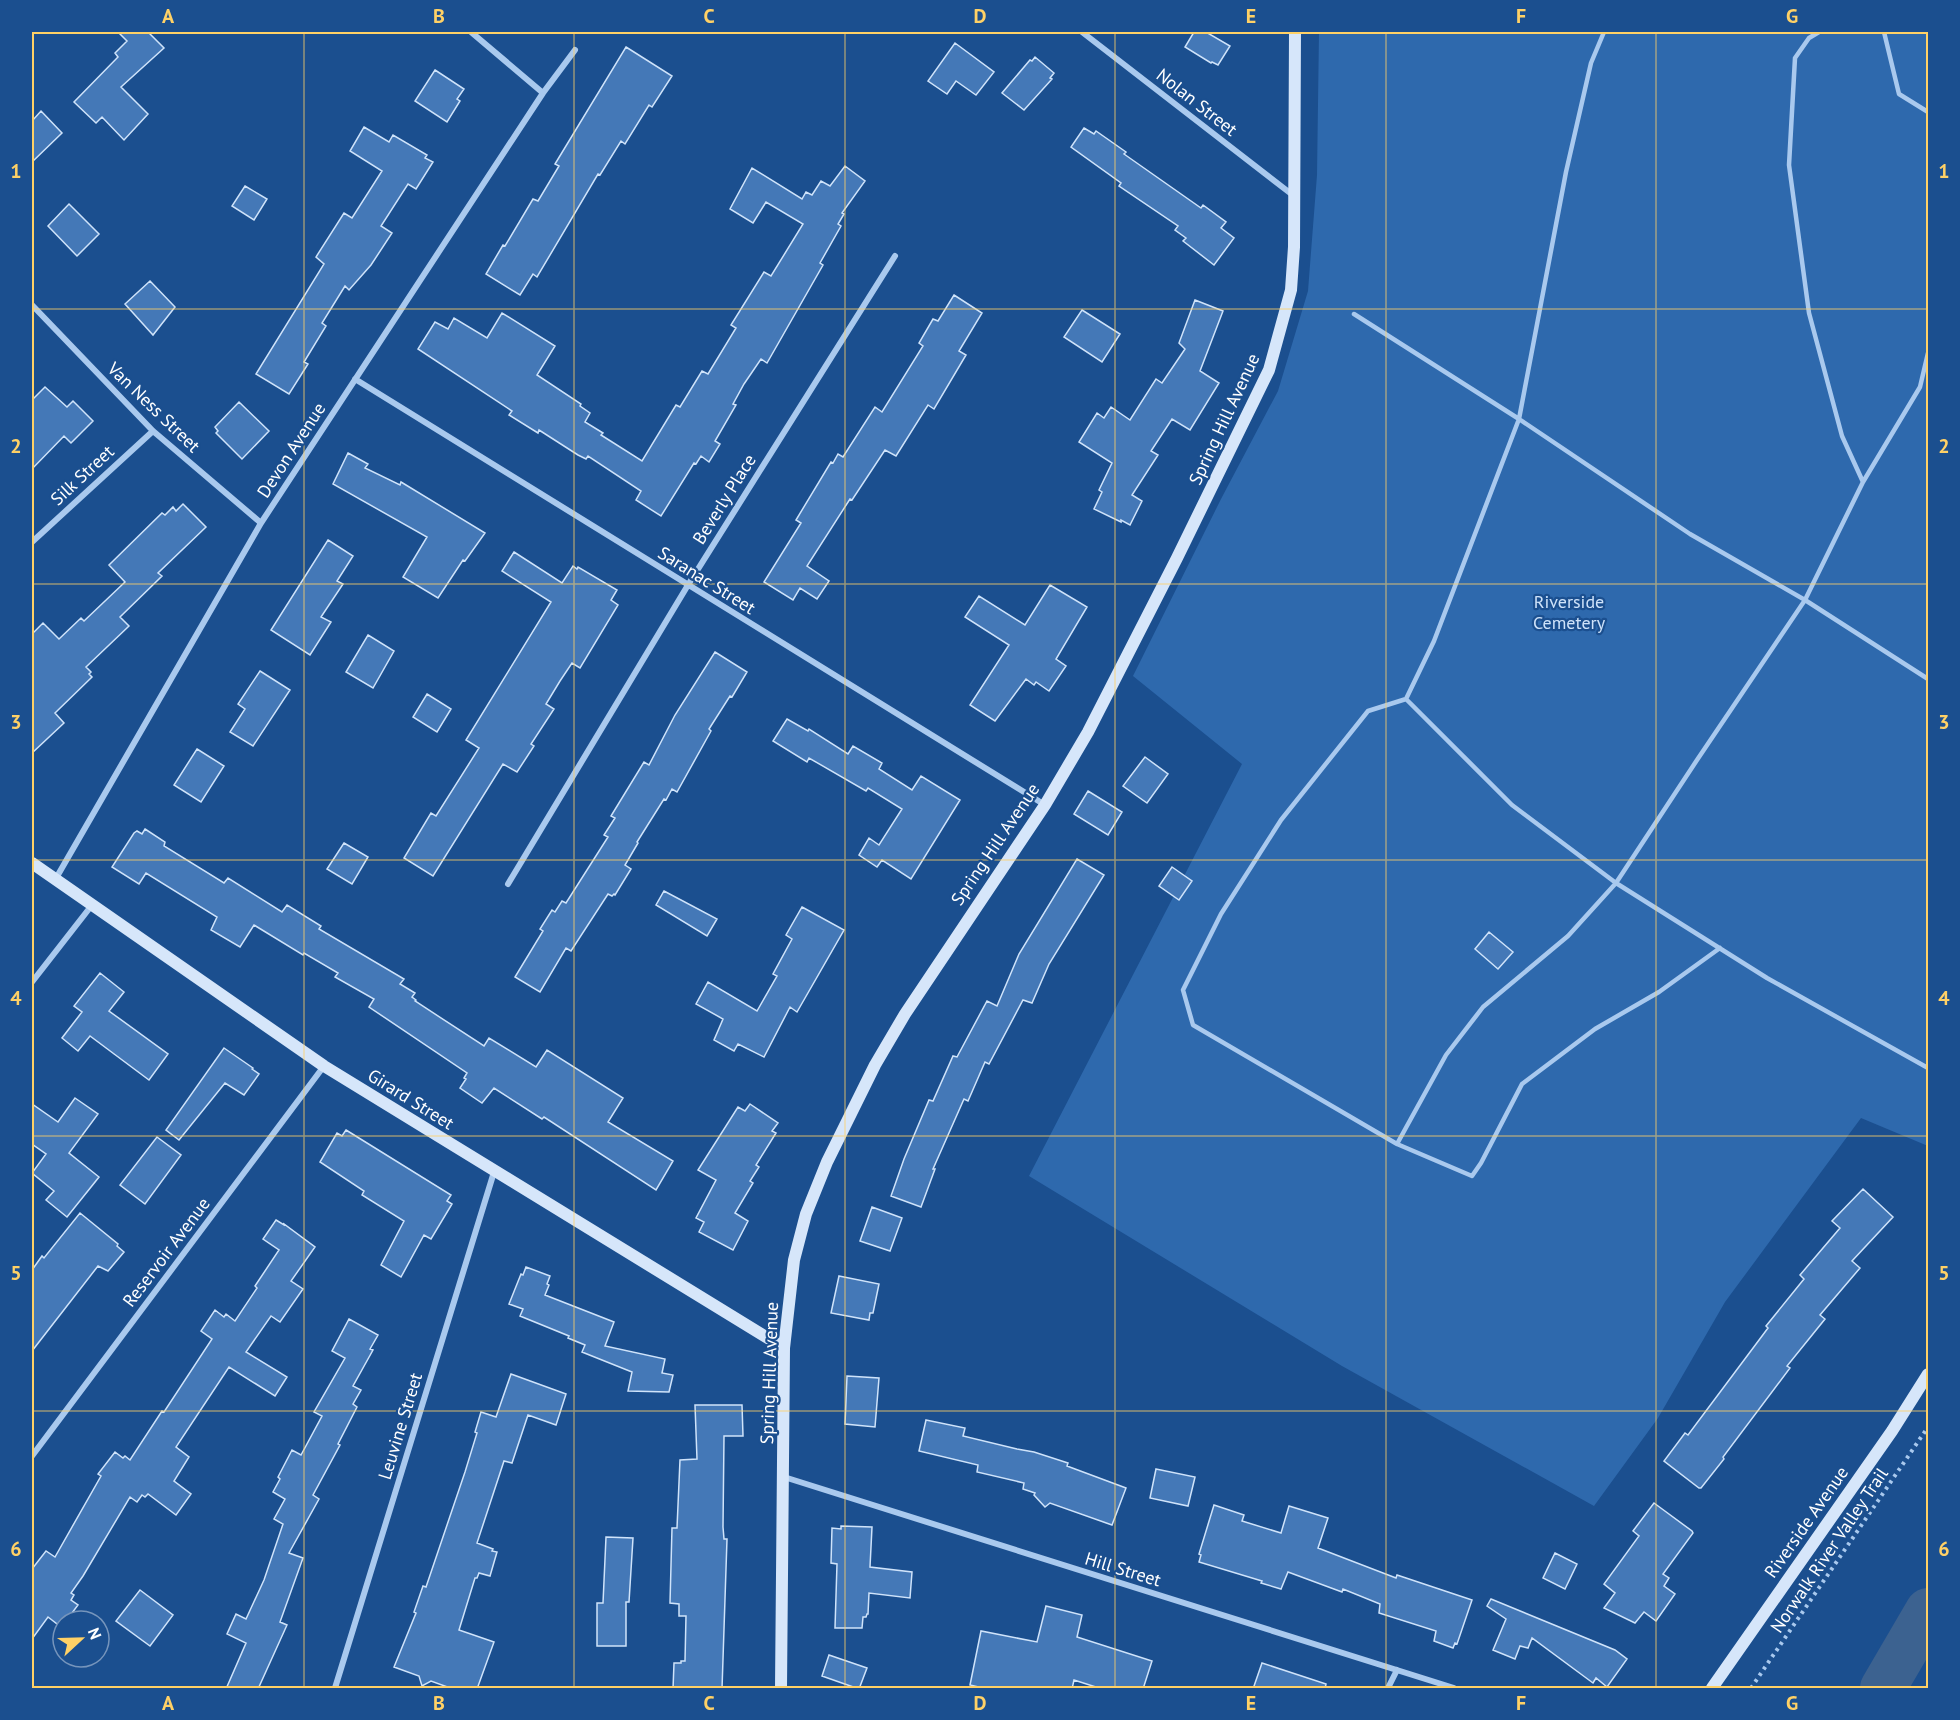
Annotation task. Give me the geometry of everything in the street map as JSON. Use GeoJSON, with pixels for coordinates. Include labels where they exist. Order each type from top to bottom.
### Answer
{"type":"FeatureCollection","features":[{"type":"Feature","properties":{"kind":"street"},"geometry":{"type":"LineString","coordinates":[[471,32],[543,93]]}},
{"type":"Feature","properties":{"kind":"street","name":"Nolan Street"},"geometry":{"type":"LineString","coordinates":[[1082,32],[1294,197]]}},
{"type":"Feature","properties":{"kind":"street","name":"Spring Hill Avenue"},"geometry":{"type":"LineString","coordinates":[[781,1689],[784,1348],[794,1260],[806,1214],[827,1162],[875,1065],[905,1014],[1044,805],[1088,732],[1178,558],[1269,370],[1291,290],[1294,247],[1295,32]]}},
{"type":"Feature","properties":{"kind":"street","name":"Devon Avenue"},"geometry":{"type":"LineString","coordinates":[[55,880],[261,523],[543,93],[575,50]]}},
{"type":"Feature","properties":{"kind":"street","name":"Beverly Place"},"geometry":{"type":"LineString","coordinates":[[508,884],[688,585],[896,256]]}},
{"type":"Feature","properties":{"kind":"street","name":"Van Ness Street"},"geometry":{"type":"LineString","coordinates":[[32,305],[153,431],[261,523]]}},
{"type":"Feature","properties":{"kind":"street","name":"Saranac Street"},"geometry":{"type":"LineString","coordinates":[[355,379],[1044,805]]}},
{"type":"Feature","properties":{"kind":"street","name":"Silk Street"},"geometry":{"type":"LineString","coordinates":[[32,542],[153,431]]}},
{"type":"Feature","properties":{"kind":"street","name":"Girard Street"},"geometry":{"type":"LineString","coordinates":[[32,863],[324,1066],[784,1348]]}},
{"type":"Feature","properties":{"kind":"street"},"geometry":{"type":"LineString","coordinates":[[32,982],[92,905]]}},
{"type":"Feature","properties":{"kind":"street","name":"Reservoir Avenue"},"geometry":{"type":"LineString","coordinates":[[32,1456],[324,1066]]}},
{"type":"Feature","properties":{"kind":"street","name":"Leuvine Street"},"geometry":{"type":"LineString","coordinates":[[335,1689],[494,1172]]}},
{"type":"Feature","properties":{"kind":"street","name":"Riverside Avenue"},"geometry":{"type":"LineString","coordinates":[[1712,1689],[1929,1374]]}},
{"type":"Feature","properties":{"kind":"street","name":"Hill Street"},"geometry":{"type":"LineString","coordinates":[[784,1478],[1454,1689]]}},
{"type":"Feature","properties":{"kind":"street"},"geometry":{"type":"LineString","coordinates":[[1388,1689],[1397,1671]]}},
{"type":"Feature","properties":{"kind":"lane"},"geometry":{"type":"LineString","coordinates":[[1604,32],[1591,63],[1566,172],[1519,419],[1434,641],[1406,699],[1368,711],[1281,820],[1221,914],[1184,990],[1193,1025],[1397,1144],[1472,1176],[1522,1084],[1595,1029],[1659,992],[1720,948]]}},
{"type":"Feature","properties":{"kind":"lane"},"geometry":{"type":"LineString","coordinates":[[1819,32],[1809,38],[1795,58],[1789,165],[1809,312],[1842,436],[1863,482]]}},
{"type":"Feature","properties":{"kind":"lane"},"geometry":{"type":"LineString","coordinates":[[1883,32],[1899,94],[1929,112]]}},
{"type":"Feature","properties":{"kind":"lane"},"geometry":{"type":"LineString","coordinates":[[1354,314],[1519,419],[1690,534],[1805,600],[1929,679]]}},
{"type":"Feature","properties":{"kind":"lane"},"geometry":{"type":"LineString","coordinates":[[1397,1144],[1446,1055],[1483,1007],[1568,936],[1616,883],[1805,600],[1863,482],[1920,387],[1929,353]]}},
{"type":"Feature","properties":{"kind":"lane"},"geometry":{"type":"LineString","coordinates":[[1406,699],[1512,805],[1616,883],[1767,978],[1929,1068]]}},
{"type":"Feature","properties":{"kind":"path","name":"Norwalk River Valley Trail"},"geometry":{"type":"LineString","coordinates":[[1751,1689],[1929,1427]]}},
{"type":"Feature","properties":{"kind":"green space","name":"Riverside Cemetery"},"geometry":{"type":"Polygon","coordinates":[[[1319,32],[1928,32],[1928,1146],[1861,1118],[1725,1302],[1658,1418],[1594,1506],[1342,1366],[1029,1176],[1242,764],[1133,676],[1221,499],[1278,391],[1308,291],[1317,175],[1319,32]]]}},
{"type":"Feature","properties":{"kind":"building"},"geometry":{"type":"Polygon","coordinates":[[[118,32],[148,32],[164,48],[121,87],[148,114],[124,140],[102,117],[96,123],[74,102],[118,57],[115,53],[127,41],[118,32]]]}},
{"type":"Feature","properties":{"kind":"building"},"geometry":{"type":"Polygon","coordinates":[[[1194,32],[1206,32],[1230,46],[1218,65],[1185,47],[1194,32]]]}},
{"type":"Feature","properties":{"kind":"building"},"geometry":{"type":"Polygon","coordinates":[[[955,43],[994,72],[976,95],[956,81],[947,94],[928,81],[955,43]]]}},
{"type":"Feature","properties":{"kind":"building"},"geometry":{"type":"Polygon","coordinates":[[[626,47],[672,76],[652,107],[649,105],[625,144],[621,141],[600,175],[598,174],[537,277],[533,274],[520,295],[486,274],[533,199],[538,201],[559,166],[555,164],[626,47]]]}},
{"type":"Feature","properties":{"kind":"building"},"geometry":{"type":"Polygon","coordinates":[[[1035,57],[1054,73],[1050,78],[1052,79],[1024,110],[1002,93],[1035,57]]]}},
{"type":"Feature","properties":{"kind":"building"},"geometry":{"type":"Polygon","coordinates":[[[435,70],[464,89],[457,99],[460,101],[447,122],[415,101],[435,70]]]}},
{"type":"Feature","properties":{"kind":"building"},"geometry":{"type":"Polygon","coordinates":[[[41,111],[62,133],[32,162],[32,121],[41,111]]]}},
{"type":"Feature","properties":{"kind":"building"},"geometry":{"type":"Polygon","coordinates":[[[364,127],[389,142],[393,135],[427,155],[425,158],[433,162],[416,189],[408,184],[381,226],[392,233],[371,265],[349,290],[345,286],[322,323],[326,326],[304,362],[308,364],[289,394],[256,374],[324,264],[316,257],[344,213],[352,218],[382,171],[350,151],[364,127]]]}},
{"type":"Feature","properties":{"kind":"building"},"geometry":{"type":"Polygon","coordinates":[[[1084,128],[1094,134],[1096,131],[1126,152],[1124,154],[1201,208],[1203,205],[1226,222],[1221,228],[1234,238],[1214,265],[1183,241],[1186,238],[1175,230],[1178,226],[1119,186],[1121,183],[1071,147],[1084,128]]]}},
{"type":"Feature","properties":{"kind":"building"},"geometry":{"type":"Polygon","coordinates":[[[845,166],[865,181],[842,213],[844,214],[838,224],[841,226],[820,263],[823,265],[767,363],[761,359],[744,384],[733,404],[736,405],[715,441],[720,444],[709,462],[701,456],[696,464],[694,463],[661,516],[636,500],[641,491],[588,456],[586,459],[578,455],[539,430],[538,433],[509,415],[512,411],[418,349],[435,322],[448,329],[454,318],[487,338],[502,313],[555,346],[537,375],[581,404],[580,406],[590,413],[585,422],[642,461],[676,405],[680,407],[702,371],[708,374],[736,328],[731,325],[764,272],[771,276],[803,224],[766,202],[753,223],[730,209],[752,168],[802,199],[806,192],[812,195],[821,181],[830,186],[845,166]]]}},
{"type":"Feature","properties":{"kind":"building"},"geometry":{"type":"Polygon","coordinates":[[[245,186],[267,199],[254,220],[232,206],[245,186]]]}},
{"type":"Feature","properties":{"kind":"building"},"geometry":{"type":"Polygon","coordinates":[[[69,204],[99,234],[77,256],[48,226],[69,204]]]}},
{"type":"Feature","properties":{"kind":"building"},"geometry":{"type":"Polygon","coordinates":[[[150,281],[175,307],[153,335],[125,304],[150,281]]]}},
{"type":"Feature","properties":{"kind":"building"},"geometry":{"type":"Polygon","coordinates":[[[954,295],[982,313],[959,351],[966,355],[934,409],[928,405],[896,456],[885,450],[807,566],[829,581],[817,599],[800,588],[793,600],[764,582],[801,523],[796,520],[831,462],[833,463],[838,454],[843,457],[875,407],[882,412],[923,346],[919,343],[933,319],[938,321],[954,295]]]}},
{"type":"Feature","properties":{"kind":"building"},"geometry":{"type":"Polygon","coordinates":[[[1195,300],[1223,311],[1200,371],[1219,383],[1190,430],[1172,419],[1151,451],[1158,455],[1132,495],[1142,501],[1130,525],[1094,509],[1102,492],[1099,490],[1112,463],[1079,442],[1097,413],[1104,418],[1111,407],[1130,420],[1156,379],[1162,383],[1185,349],[1179,343],[1195,300]]]}},
{"type":"Feature","properties":{"kind":"building"},"geometry":{"type":"Polygon","coordinates":[[[1082,310],[1120,334],[1102,362],[1064,337],[1082,310]]]}},
{"type":"Feature","properties":{"kind":"building"},"geometry":{"type":"Polygon","coordinates":[[[45,387],[67,407],[73,401],[93,421],[71,443],[64,436],[32,469],[32,400],[45,387]]]}},
{"type":"Feature","properties":{"kind":"building"},"geometry":{"type":"Polygon","coordinates":[[[239,402],[269,431],[242,459],[216,433],[218,431],[215,427],[239,402]]]}},
{"type":"Feature","properties":{"kind":"building"},"geometry":{"type":"Polygon","coordinates":[[[348,453],[368,464],[365,468],[400,485],[401,482],[485,533],[465,561],[463,560],[438,598],[403,577],[427,537],[333,484],[348,453]]]}},
{"type":"Feature","properties":{"kind":"building"},"geometry":{"type":"Polygon","coordinates":[[[183,504],[206,527],[158,573],[162,576],[120,617],[129,626],[86,667],[92,677],[55,713],[64,723],[32,753],[32,634],[43,623],[59,639],[81,618],[84,621],[125,582],[109,565],[162,513],[165,515],[173,507],[176,511],[183,504]]]}},
{"type":"Feature","properties":{"kind":"building"},"geometry":{"type":"Polygon","coordinates":[[[328,540],[353,556],[337,581],[343,584],[321,617],[331,622],[310,655],[271,630],[328,540]]]}},
{"type":"Feature","properties":{"kind":"building"},"geometry":{"type":"Polygon","coordinates":[[[514,552],[562,583],[573,566],[577,569],[578,567],[617,590],[611,600],[618,605],[580,668],[572,663],[546,704],[554,709],[531,744],[534,746],[517,772],[503,764],[433,876],[404,858],[431,813],[436,816],[479,748],[466,740],[551,602],[502,571],[514,552]]]}},
{"type":"Feature","properties":{"kind":"building"},"geometry":{"type":"Polygon","coordinates":[[[1050,585],[1087,607],[1056,659],[1066,666],[1049,691],[1036,682],[1034,685],[1026,679],[995,721],[970,705],[1009,645],[965,617],[979,596],[1025,625],[1050,585]]]}},
{"type":"Feature","properties":{"kind":"building"},"geometry":{"type":"Polygon","coordinates":[[[368,635],[394,651],[373,688],[346,672],[368,635]]]}},
{"type":"Feature","properties":{"kind":"building"},"geometry":{"type":"Polygon","coordinates":[[[715,652],[747,672],[709,729],[711,731],[677,792],[672,789],[666,800],[664,799],[637,842],[625,865],[631,869],[615,895],[608,894],[571,951],[566,948],[540,992],[515,977],[543,931],[540,929],[552,910],[555,912],[562,901],[566,903],[608,837],[604,835],[615,818],[611,816],[644,762],[649,765],[675,715],[715,652]]]}},
{"type":"Feature","properties":{"kind":"building"},"geometry":{"type":"Polygon","coordinates":[[[260,671],[290,690],[253,746],[230,732],[245,709],[238,704],[260,671]]]}},
{"type":"Feature","properties":{"kind":"building"},"geometry":{"type":"Polygon","coordinates":[[[427,694],[451,709],[437,732],[413,717],[427,694]]]}},
{"type":"Feature","properties":{"kind":"building"},"geometry":{"type":"Polygon","coordinates":[[[787,719],[808,731],[809,729],[848,754],[853,746],[882,763],[879,769],[912,790],[921,776],[960,800],[911,879],[882,860],[877,867],[859,855],[869,838],[879,845],[902,809],[868,788],[866,791],[809,758],[807,762],[773,741],[787,719]]]}},
{"type":"Feature","properties":{"kind":"building"},"geometry":{"type":"Polygon","coordinates":[[[197,749],[224,766],[201,802],[174,785],[197,749]]]}},
{"type":"Feature","properties":{"kind":"building"},"geometry":{"type":"Polygon","coordinates":[[[1145,757],[1168,774],[1147,803],[1123,786],[1145,757]]]}},
{"type":"Feature","properties":{"kind":"building"},"geometry":{"type":"Polygon","coordinates":[[[1088,791],[1122,812],[1108,835],[1074,814],[1088,791]]]}},
{"type":"Feature","properties":{"kind":"building"},"geometry":{"type":"Polygon","coordinates":[[[145,829],[165,842],[164,846],[224,883],[228,878],[282,912],[287,905],[321,926],[319,929],[404,979],[400,984],[415,993],[412,997],[415,1001],[484,1046],[489,1038],[536,1067],[547,1050],[623,1098],[608,1122],[673,1161],[656,1190],[544,1117],[542,1119],[494,1088],[482,1103],[460,1088],[467,1073],[369,1007],[374,999],[335,977],[338,973],[254,925],[240,947],[211,930],[217,917],[146,873],[139,884],[112,867],[134,833],[137,831],[142,834],[145,829]]]}},
{"type":"Feature","properties":{"kind":"building"},"geometry":{"type":"Polygon","coordinates":[[[344,843],[368,857],[352,884],[327,869],[344,843]]]}},
{"type":"Feature","properties":{"kind":"building"},"geometry":{"type":"Polygon","coordinates":[[[1077,859],[1104,875],[1049,964],[1032,1003],[1023,1000],[989,1064],[985,1062],[968,1101],[964,1099],[933,1169],[935,1169],[921,1207],[891,1196],[929,1100],[933,1101],[953,1056],[957,1057],[987,1001],[997,1006],[1019,954],[1077,859]]]}},
{"type":"Feature","properties":{"kind":"building"},"geometry":{"type":"Polygon","coordinates":[[[1172,867],[1192,881],[1179,900],[1159,886],[1172,867]]]}},
{"type":"Feature","properties":{"kind":"building"},"geometry":{"type":"Polygon","coordinates":[[[664,891],[717,919],[707,936],[656,905],[664,891]]]}},
{"type":"Feature","properties":{"kind":"building"},"geometry":{"type":"Polygon","coordinates":[[[802,907],[844,930],[797,1012],[790,1007],[764,1057],[738,1044],[734,1051],[714,1040],[723,1019],[696,1004],[708,982],[757,1011],[777,976],[773,974],[792,939],[786,935],[802,907]]]}},
{"type":"Feature","properties":{"kind":"building"},"geometry":{"type":"Polygon","coordinates":[[[1489,932],[1513,952],[1498,969],[1475,949],[1489,932]]]}},
{"type":"Feature","properties":{"kind":"building"},"geometry":{"type":"Polygon","coordinates":[[[100,973],[124,992],[109,1011],[168,1054],[149,1080],[90,1036],[78,1051],[62,1038],[82,1012],[74,1006],[100,973]]]}},
{"type":"Feature","properties":{"kind":"building"},"geometry":{"type":"Polygon","coordinates":[[[224,1048],[259,1074],[244,1095],[225,1083],[179,1140],[166,1130],[224,1048]]]}},
{"type":"Feature","properties":{"kind":"building"},"geometry":{"type":"Polygon","coordinates":[[[75,1098],[98,1114],[69,1153],[99,1177],[67,1217],[46,1200],[54,1191],[32,1173],[46,1154],[32,1144],[32,1104],[58,1122],[75,1098]]]}},
{"type":"Feature","properties":{"kind":"building"},"geometry":{"type":"Polygon","coordinates":[[[750,1104],[778,1123],[772,1131],[776,1133],[756,1165],[759,1167],[750,1181],[753,1183],[735,1213],[748,1221],[733,1250],[699,1232],[704,1222],[696,1218],[716,1180],[698,1170],[738,1107],[745,1111],[750,1104]]]}},
{"type":"Feature","properties":{"kind":"building"},"geometry":{"type":"Polygon","coordinates":[[[346,1130],[451,1195],[447,1201],[452,1204],[431,1239],[424,1235],[401,1277],[381,1265],[404,1221],[362,1195],[364,1191],[320,1162],[337,1133],[342,1136],[346,1130]]]}},
{"type":"Feature","properties":{"kind":"building"},"geometry":{"type":"Polygon","coordinates":[[[157,1137],[181,1155],[145,1204],[120,1185],[157,1137]]]}},
{"type":"Feature","properties":{"kind":"building"},"geometry":{"type":"Polygon","coordinates":[[[1863,1189],[1893,1217],[1852,1261],[1860,1268],[1820,1315],[1825,1319],[1787,1366],[1790,1368],[1723,1457],[1724,1459],[1699,1488],[1664,1461],[1685,1433],[1688,1435],[1768,1328],[1766,1326],[1804,1279],[1800,1275],[1840,1228],[1832,1221],[1863,1189]]]}},
{"type":"Feature","properties":{"kind":"building"},"geometry":{"type":"Polygon","coordinates":[[[872,1207],[902,1218],[890,1251],[860,1241],[872,1207]]]}},
{"type":"Feature","properties":{"kind":"building"},"geometry":{"type":"Polygon","coordinates":[[[80,1213],[118,1244],[117,1246],[124,1252],[108,1271],[98,1266],[32,1351],[32,1270],[80,1213]]]}},
{"type":"Feature","properties":{"kind":"building"},"geometry":{"type":"Polygon","coordinates":[[[276,1220],[315,1247],[291,1281],[303,1289],[280,1322],[271,1316],[246,1352],[287,1377],[275,1396],[229,1367],[176,1447],[189,1457],[174,1481],[191,1494],[176,1515],[148,1494],[145,1497],[142,1495],[137,1502],[130,1497],[71,1593],[74,1595],[71,1600],[78,1605],[75,1609],[51,1609],[51,1619],[48,1617],[32,1639],[32,1569],[46,1551],[55,1557],[101,1476],[98,1474],[115,1452],[130,1460],[162,1411],[164,1412],[212,1339],[201,1331],[215,1310],[235,1321],[279,1250],[263,1239],[276,1220]]]}},
{"type":"Feature","properties":{"kind":"building"},"geometry":{"type":"Polygon","coordinates":[[[526,1267],[550,1276],[545,1295],[614,1322],[605,1346],[665,1359],[662,1373],[673,1375],[669,1392],[628,1391],[632,1372],[582,1352],[585,1345],[520,1316],[523,1309],[509,1304],[526,1267]]]}},
{"type":"Feature","properties":{"kind":"building"},"geometry":{"type":"Polygon","coordinates":[[[839,1276],[879,1284],[873,1313],[870,1313],[869,1320],[831,1313],[839,1276]]]}},
{"type":"Feature","properties":{"kind":"building"},"geometry":{"type":"Polygon","coordinates":[[[349,1319],[378,1335],[370,1349],[373,1350],[353,1386],[361,1390],[353,1404],[357,1407],[313,1495],[319,1499],[289,1553],[303,1558],[280,1622],[287,1625],[258,1689],[226,1689],[246,1643],[227,1634],[236,1614],[246,1619],[264,1580],[283,1524],[274,1519],[285,1499],[273,1492],[292,1450],[301,1455],[322,1416],[314,1412],[345,1358],[332,1351],[349,1319]]]}},
{"type":"Feature","properties":{"kind":"building"},"geometry":{"type":"Polygon","coordinates":[[[511,1374],[566,1394],[556,1425],[528,1415],[512,1463],[504,1461],[477,1543],[497,1552],[490,1576],[479,1573],[475,1578],[459,1630],[494,1642],[477,1689],[453,1689],[431,1681],[422,1686],[419,1676],[394,1667],[416,1613],[414,1612],[423,1586],[426,1587],[465,1472],[481,1412],[496,1417],[511,1374]]]}},
{"type":"Feature","properties":{"kind":"building"},"geometry":{"type":"Polygon","coordinates":[[[847,1376],[879,1378],[875,1427],[845,1424],[847,1376]]]}},
{"type":"Feature","properties":{"kind":"building"},"geometry":{"type":"Polygon","coordinates":[[[695,1405],[742,1405],[743,1436],[724,1436],[723,1527],[724,1539],[727,1539],[722,1689],[673,1689],[674,1663],[685,1661],[686,1616],[679,1616],[679,1604],[670,1603],[672,1528],[677,1528],[680,1460],[697,1459],[695,1405]]]}},
{"type":"Feature","properties":{"kind":"building"},"geometry":{"type":"Polygon","coordinates":[[[926,1420],[965,1428],[963,1436],[1034,1452],[1068,1463],[1067,1466],[1126,1488],[1112,1525],[1050,1503],[1045,1507],[1034,1495],[1035,1493],[1023,1489],[1024,1483],[977,1472],[978,1465],[919,1451],[926,1420]]]}},
{"type":"Feature","properties":{"kind":"building"},"geometry":{"type":"Polygon","coordinates":[[[1156,1469],[1195,1477],[1188,1506],[1150,1498],[1156,1469]]]}},
{"type":"Feature","properties":{"kind":"building"},"geometry":{"type":"Polygon","coordinates":[[[1654,1503],[1693,1533],[1663,1574],[1669,1578],[1664,1586],[1675,1594],[1656,1621],[1644,1612],[1635,1623],[1604,1608],[1615,1593],[1604,1584],[1639,1536],[1633,1531],[1654,1503]]]}},
{"type":"Feature","properties":{"kind":"building"},"geometry":{"type":"Polygon","coordinates":[[[1214,1505],[1244,1515],[1242,1521],[1281,1533],[1289,1506],[1328,1518],[1318,1548],[1396,1578],[1397,1575],[1472,1600],[1457,1644],[1455,1643],[1453,1648],[1434,1641],[1436,1631],[1379,1613],[1380,1604],[1343,1589],[1342,1592],[1288,1572],[1281,1589],[1199,1562],[1201,1555],[1199,1554],[1214,1505]]]}},
{"type":"Feature","properties":{"kind":"building"},"geometry":{"type":"Polygon","coordinates":[[[841,1526],[872,1527],[870,1567],[912,1572],[910,1598],[869,1593],[868,1614],[863,1617],[862,1628],[835,1628],[837,1564],[831,1563],[832,1528],[841,1529],[841,1526]]]}},
{"type":"Feature","properties":{"kind":"building"},"geometry":{"type":"Polygon","coordinates":[[[606,1537],[633,1538],[629,1602],[626,1602],[626,1646],[597,1646],[597,1603],[603,1603],[606,1537]]]}},
{"type":"Feature","properties":{"kind":"building"},"geometry":{"type":"Polygon","coordinates":[[[1555,1553],[1577,1564],[1565,1589],[1543,1578],[1555,1553]]]}},
{"type":"Feature","properties":{"kind":"building"},"geometry":{"type":"Polygon","coordinates":[[[140,1590],[173,1615],[150,1646],[116,1621],[140,1590]]]}},
{"type":"Feature","properties":{"kind":"building"},"geometry":{"type":"Polygon","coordinates":[[[1491,1599],[1615,1650],[1627,1659],[1607,1687],[1596,1678],[1593,1683],[1532,1638],[1528,1648],[1520,1646],[1515,1659],[1493,1650],[1506,1619],[1487,1606],[1491,1599]]]}},
{"type":"Feature","properties":{"kind":"building"},"geometry":{"type":"Polygon","coordinates":[[[1046,1606],[1082,1615],[1077,1637],[1152,1661],[1143,1689],[1102,1689],[1074,1680],[1072,1689],[987,1689],[970,1685],[981,1631],[1037,1642],[1046,1606]]]}},
{"type":"Feature","properties":{"kind":"building"},"geometry":{"type":"Polygon","coordinates":[[[829,1655],[867,1668],[859,1689],[822,1676],[829,1655]]]}},
{"type":"Feature","properties":{"kind":"building"},"geometry":{"type":"Polygon","coordinates":[[[1262,1663],[1326,1684],[1325,1689],[1253,1689],[1262,1663]]]}},
{"type":"Feature","properties":{"kind":"waterway"},"geometry":{"type":"LineString","coordinates":[[1883,1688],[1928,1611]]}}]}
